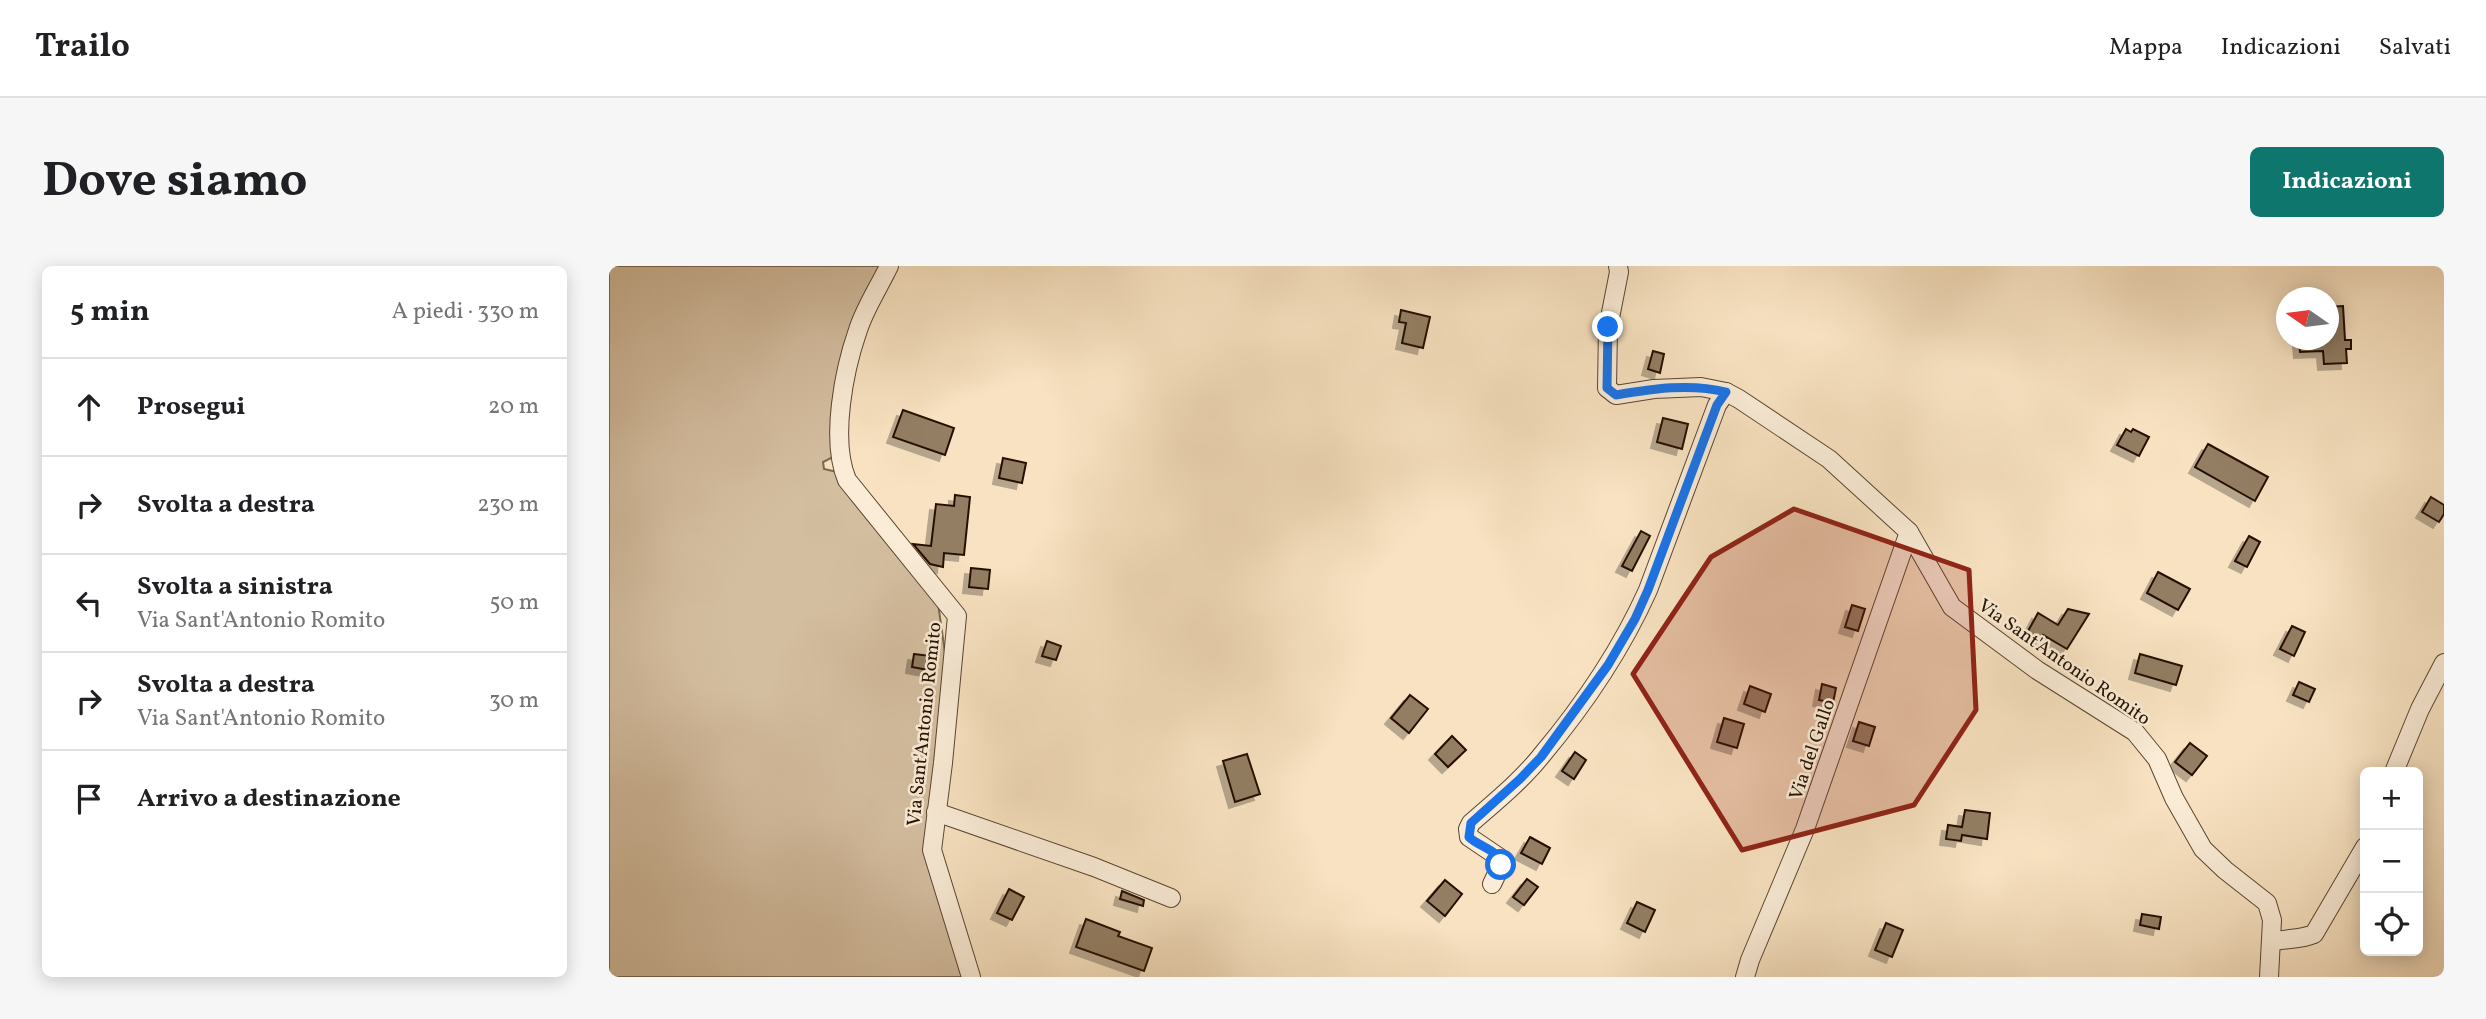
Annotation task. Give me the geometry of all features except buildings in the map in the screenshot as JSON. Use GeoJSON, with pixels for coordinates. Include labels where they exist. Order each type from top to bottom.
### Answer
{"type":"FeatureCollection","features":[{"type":"Feature","properties":{"kind":"street","name":"Via Sant'Antonio Romito"},"geometry":{"type":"LineString","coordinates":[[889,266],[858,329],[839,408],[841,466],[847,480],[957,616],[932,850],[971,977]]}},
{"type":"Feature","properties":{"kind":"street","name":"Via Sant'Antonio Romito"},"geometry":{"type":"LineString","coordinates":[[1618,266],[1608,327],[1607,388],[1616,395],[1654,389],[1701,387],[1726,392],[1829,459],[1909,532],[1952,607],[2037,670],[2135,732],[2158,759],[2174,798],[2203,849],[2267,903],[2272,919],[2269,977]]}},
{"type":"Feature","properties":{"kind":"street"},"geometry":{"type":"LineString","coordinates":[[1492,884],[1501,865],[1500,858],[1474,842],[1469,837],[1468,829],[1471,823],[1541,757],[1608,665],[1635,619],[1648,590],[1717,405],[1726,392]]}},
{"type":"Feature","properties":{"kind":"street","name":"Via del Gallo"},"geometry":{"type":"LineString","coordinates":[[1745,977],[1805,829],[1909,532]]}},
{"type":"Feature","properties":{"kind":"street"},"geometry":{"type":"LineString","coordinates":[[2396,767],[2420,709],[2444,663]]}},
{"type":"Feature","properties":{"kind":"street"},"geometry":{"type":"LineString","coordinates":[[936,812],[1094,867],[1171,898]]}},
{"type":"Feature","properties":{"kind":"street"},"geometry":{"type":"LineString","coordinates":[[2272,942],[2287,938],[2303,939],[2314,934],[2360,856]]}},
{"type":"Feature","properties":{"kind":"highlighted area"},"geometry":{"type":"Polygon","coordinates":[[[1794,509],[1969,570],[1976,710],[1914,805],[1742,850],[1633,674],[1711,557],[1794,509]]]}},
{"type":"Feature","properties":{"kind":"shaded area"},"geometry":{"type":"Polygon","coordinates":[[[609,266],[882,266],[852,326],[835,456],[823,462],[824,469],[837,472],[938,603],[946,660],[929,825],[964,977],[609,977],[609,266]]]}},
{"type":"Feature","properties":{"kind":"route"},"geometry":{"type":"LineString","coordinates":[[1501,865],[1497,854],[1469,837],[1468,829],[1471,823],[1541,757],[1608,665],[1635,619],[1648,590],[1717,405],[1726,392],[1701,387],[1654,389],[1616,395],[1607,388],[1608,327]]}}]}
